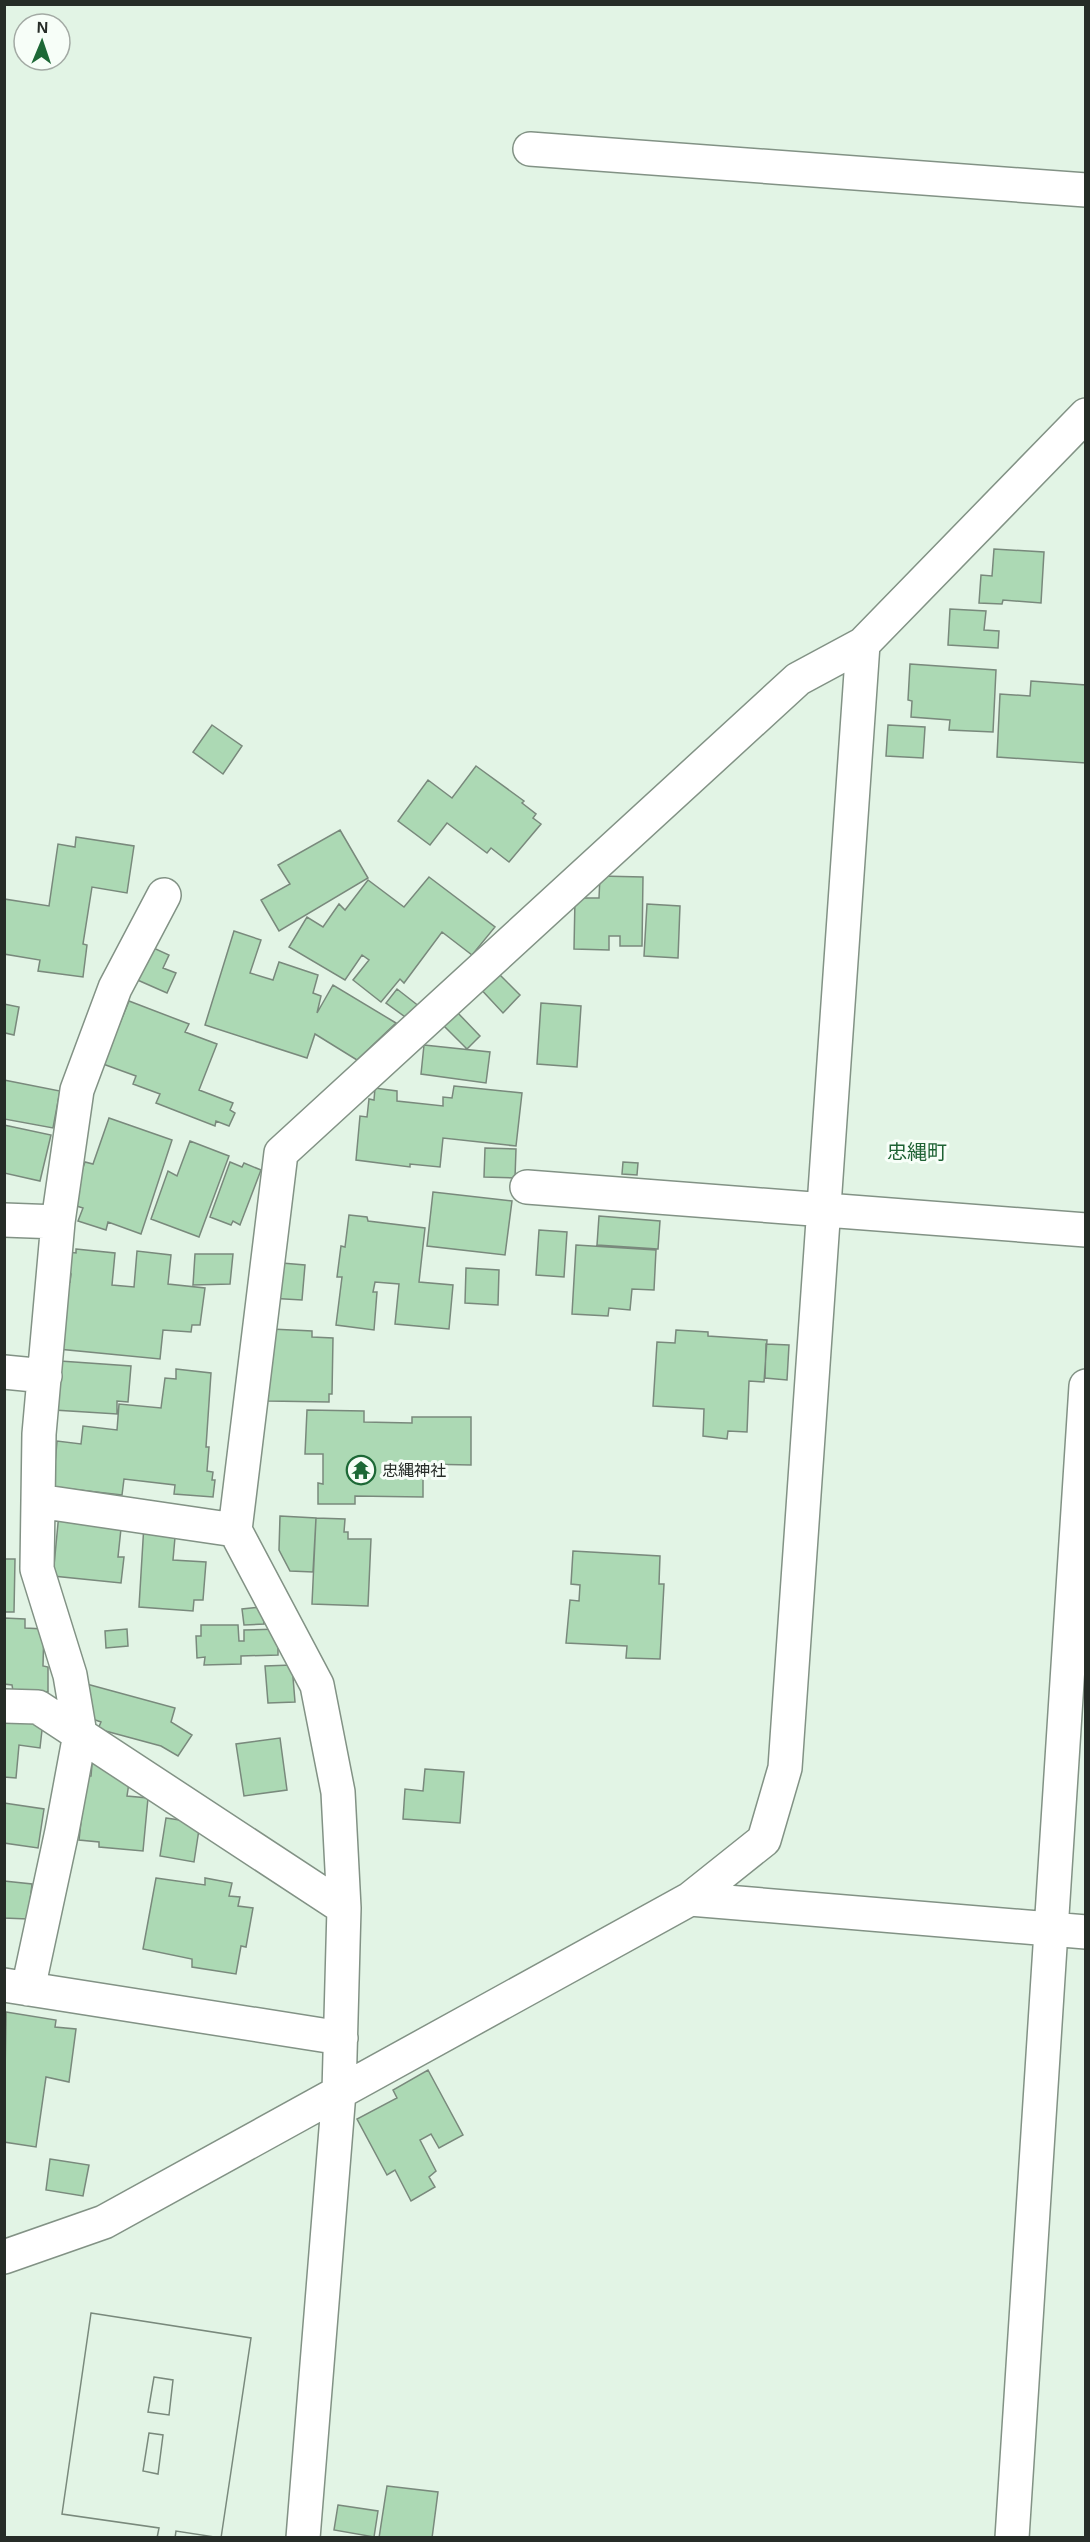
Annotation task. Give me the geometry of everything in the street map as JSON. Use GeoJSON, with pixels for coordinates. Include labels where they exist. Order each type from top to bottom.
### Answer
{"type":"FeatureCollection","features":[{"type":"Feature","properties":{"kind":"street"},"geometry":{"type":"LineString","coordinates":[[530,149],[1086,190]]}},
{"type":"Feature","properties":{"kind":"street"},"geometry":{"type":"LineString","coordinates":[[303,2538],[339,2092],[344,1908],[338,1792],[317,1685],[235,1530],[281,1153],[798,679],[863,644],[1086,415]]}},
{"type":"Feature","properties":{"kind":"street"},"geometry":{"type":"LineString","coordinates":[[4,2257],[105,2222],[690,1899],[764,1840],[785,1768],[863,644]]}},
{"type":"Feature","properties":{"kind":"street"},"geometry":{"type":"LineString","coordinates":[[164,895],[116,988],[76,1090],[58,1222],[39,1434],[37,1569],[70,1675],[80,1734],[62,1831],[16,1987],[341,2038]]}},
{"type":"Feature","properties":{"kind":"street"},"geometry":{"type":"LineString","coordinates":[[527,1187],[824,1212],[1086,1230]]}},
{"type":"Feature","properties":{"kind":"street"},"geometry":{"type":"LineString","coordinates":[[4,1220],[58,1222]]}},
{"type":"Feature","properties":{"kind":"street"},"geometry":{"type":"LineString","coordinates":[[4,1372],[45,1376]]}},
{"type":"Feature","properties":{"kind":"street"},"geometry":{"type":"LineString","coordinates":[[1012,2538],[1086,1386]]}},
{"type":"Feature","properties":{"kind":"street"},"geometry":{"type":"LineString","coordinates":[[38,1501],[235,1530]]}},
{"type":"Feature","properties":{"kind":"street"},"geometry":{"type":"LineString","coordinates":[[4,1706],[38,1707],[344,1908]]}},
{"type":"Feature","properties":{"kind":"street"},"geometry":{"type":"LineString","coordinates":[[690,1899],[1086,1932]]}},
{"type":"Feature","properties":{"kind":"building"},"geometry":{"type":"Polygon","coordinates":[[[994,549],[1044,552],[1041,603],[1003,600],[1002,604],[979,603],[981,575],[992,576],[994,549]]]}},
{"type":"Feature","properties":{"kind":"building"},"geometry":{"type":"Polygon","coordinates":[[[950,609],[986,611],[984,630],[999,631],[998,648],[948,645],[950,609]]]}},
{"type":"Feature","properties":{"kind":"building"},"geometry":{"type":"Polygon","coordinates":[[[910,664],[996,670],[993,732],[949,730],[950,720],[911,717],[912,701],[908,700],[910,664]]]}},
{"type":"Feature","properties":{"kind":"building"},"geometry":{"type":"Polygon","coordinates":[[[1031,681],[1086,685],[1086,763],[997,757],[1000,694],[1030,696],[1031,681]]]}},
{"type":"Feature","properties":{"kind":"building"},"geometry":{"type":"Polygon","coordinates":[[[212,725],[242,746],[223,774],[193,752],[212,725]]]}},
{"type":"Feature","properties":{"kind":"building"},"geometry":{"type":"Polygon","coordinates":[[[888,725],[925,727],[923,758],[886,756],[888,725]]]}},
{"type":"Feature","properties":{"kind":"building"},"geometry":{"type":"Polygon","coordinates":[[[476,766],[524,801],[522,803],[536,814],[533,818],[541,824],[509,862],[491,848],[487,853],[447,823],[430,845],[398,821],[428,780],[452,798],[476,766]]]}},
{"type":"Feature","properties":{"kind":"building"},"geometry":{"type":"Polygon","coordinates":[[[340,830],[368,878],[279,931],[261,900],[290,884],[278,865],[340,830]]]}},
{"type":"Feature","properties":{"kind":"building"},"geometry":{"type":"Polygon","coordinates":[[[76,837],[134,846],[127,893],[92,887],[83,944],[87,945],[83,977],[38,971],[40,960],[4,954],[4,899],[49,906],[58,844],[75,847],[76,837]]]}},
{"type":"Feature","properties":{"kind":"building"},"geometry":{"type":"Polygon","coordinates":[[[600,876],[643,877],[642,946],[620,946],[620,936],[609,936],[609,950],[574,949],[575,898],[599,898],[600,876]]]}},
{"type":"Feature","properties":{"kind":"building"},"geometry":{"type":"Polygon","coordinates":[[[429,877],[495,927],[472,955],[442,932],[404,983],[400,979],[381,1002],[353,980],[369,960],[362,955],[345,980],[289,947],[307,917],[323,927],[339,904],[345,910],[368,880],[404,907],[429,877]]]}},
{"type":"Feature","properties":{"kind":"building"},"geometry":{"type":"Polygon","coordinates":[[[647,904],[680,906],[678,958],[644,956],[647,904]]]}},
{"type":"Feature","properties":{"kind":"building"},"geometry":{"type":"Polygon","coordinates":[[[234,931],[261,940],[250,973],[273,980],[279,962],[318,975],[313,993],[321,996],[317,1013],[333,985],[396,1023],[357,1060],[315,1034],[307,1058],[205,1025],[234,931]]]}},
{"type":"Feature","properties":{"kind":"building"},"geometry":{"type":"Polygon","coordinates":[[[147,945],[169,955],[163,968],[176,973],[167,993],[133,978],[147,945]]]}},
{"type":"Feature","properties":{"kind":"building"},"geometry":{"type":"Polygon","coordinates":[[[494,969],[520,995],[503,1013],[477,985],[494,969]]]}},
{"type":"Feature","properties":{"kind":"building"},"geometry":{"type":"Polygon","coordinates":[[[397,989],[420,1007],[408,1019],[386,1003],[397,989]]]}},
{"type":"Feature","properties":{"kind":"building"},"geometry":{"type":"Polygon","coordinates":[[[129,1001],[189,1024],[185,1032],[217,1044],[199,1090],[233,1103],[230,1110],[235,1113],[229,1126],[216,1121],[215,1126],[156,1103],[160,1094],[133,1084],[136,1076],[103,1064],[129,1001]]]}},
{"type":"Feature","properties":{"kind":"building"},"geometry":{"type":"Polygon","coordinates":[[[541,1003],[581,1006],[577,1067],[537,1064],[541,1003]]]}},
{"type":"Feature","properties":{"kind":"building"},"geometry":{"type":"Polygon","coordinates":[[[4,1004],[19,1007],[14,1035],[5,1033],[4,1037],[4,1004]]]}},
{"type":"Feature","properties":{"kind":"building"},"geometry":{"type":"Polygon","coordinates":[[[456,1011],[480,1036],[467,1049],[442,1024],[456,1011]]]}},
{"type":"Feature","properties":{"kind":"building"},"geometry":{"type":"Polygon","coordinates":[[[424,1045],[490,1052],[486,1083],[421,1074],[424,1045]]]}},
{"type":"Feature","properties":{"kind":"building"},"geometry":{"type":"Polygon","coordinates":[[[4,1080],[60,1091],[53,1128],[4,1119],[4,1080]]]}},
{"type":"Feature","properties":{"kind":"building"},"geometry":{"type":"Polygon","coordinates":[[[454,1086],[522,1093],[516,1146],[443,1138],[440,1167],[410,1164],[410,1167],[356,1160],[360,1116],[367,1117],[369,1099],[374,1100],[375,1088],[397,1091],[397,1101],[443,1106],[443,1097],[452,1098],[454,1086]]]}},
{"type":"Feature","properties":{"kind":"building"},"geometry":{"type":"Polygon","coordinates":[[[109,1118],[172,1140],[141,1234],[108,1222],[106,1230],[78,1221],[83,1208],[70,1204],[85,1162],[93,1164],[109,1118]]]}},
{"type":"Feature","properties":{"kind":"building"},"geometry":{"type":"Polygon","coordinates":[[[4,1125],[51,1135],[40,1181],[4,1173],[4,1125]]]}},
{"type":"Feature","properties":{"kind":"building"},"geometry":{"type":"Polygon","coordinates":[[[190,1141],[229,1156],[199,1237],[151,1219],[168,1171],[177,1176],[190,1141]]]}},
{"type":"Feature","properties":{"kind":"building"},"geometry":{"type":"Polygon","coordinates":[[[485,1148],[516,1149],[515,1178],[484,1177],[485,1148]]]}},
{"type":"Feature","properties":{"kind":"building"},"geometry":{"type":"Polygon","coordinates":[[[230,1162],[242,1167],[244,1163],[261,1170],[240,1225],[233,1221],[231,1225],[210,1217],[230,1162]]]}},
{"type":"Feature","properties":{"kind":"building"},"geometry":{"type":"Polygon","coordinates":[[[623,1162],[638,1163],[637,1175],[622,1174],[623,1162]]]}},
{"type":"Feature","properties":{"kind":"building"},"geometry":{"type":"Polygon","coordinates":[[[433,1192],[512,1201],[505,1255],[427,1246],[433,1192]]]}},
{"type":"Feature","properties":{"kind":"building"},"geometry":{"type":"Polygon","coordinates":[[[349,1215],[367,1217],[368,1221],[425,1228],[419,1282],[453,1285],[449,1329],[395,1324],[399,1284],[375,1282],[373,1292],[377,1292],[374,1330],[336,1325],[342,1277],[337,1277],[341,1246],[345,1247],[349,1215]]]}},
{"type":"Feature","properties":{"kind":"building"},"geometry":{"type":"Polygon","coordinates":[[[599,1216],[660,1221],[658,1249],[597,1245],[599,1216]]]}},
{"type":"Feature","properties":{"kind":"building"},"geometry":{"type":"Polygon","coordinates":[[[539,1230],[567,1232],[564,1277],[536,1275],[539,1230]]]}},
{"type":"Feature","properties":{"kind":"building"},"geometry":{"type":"Polygon","coordinates":[[[576,1245],[656,1250],[654,1290],[632,1289],[630,1310],[609,1308],[608,1316],[572,1314],[576,1245]]]}},
{"type":"Feature","properties":{"kind":"building"},"geometry":{"type":"Polygon","coordinates":[[[76,1249],[115,1253],[112,1285],[134,1287],[137,1251],[171,1255],[168,1284],[205,1288],[200,1325],[192,1325],[191,1332],[163,1330],[160,1359],[58,1349],[65,1281],[70,1282],[71,1274],[66,1274],[68,1252],[76,1253],[76,1249]]]}},
{"type":"Feature","properties":{"kind":"building"},"geometry":{"type":"Polygon","coordinates":[[[195,1254],[233,1254],[230,1284],[193,1285],[195,1254]]]}},
{"type":"Feature","properties":{"kind":"building"},"geometry":{"type":"Polygon","coordinates":[[[270,1262],[305,1265],[302,1300],[268,1298],[270,1262]]]}},
{"type":"Feature","properties":{"kind":"building"},"geometry":{"type":"Polygon","coordinates":[[[466,1268],[499,1270],[498,1305],[465,1303],[466,1268]]]}},
{"type":"Feature","properties":{"kind":"building"},"geometry":{"type":"Polygon","coordinates":[[[271,1329],[312,1331],[312,1337],[333,1338],[332,1394],[329,1394],[329,1402],[268,1401],[271,1329]]]}},
{"type":"Feature","properties":{"kind":"building"},"geometry":{"type":"Polygon","coordinates":[[[676,1330],[708,1332],[708,1336],[767,1340],[764,1382],[749,1381],[747,1432],[728,1431],[727,1439],[703,1436],[704,1409],[653,1406],[657,1342],[675,1343],[676,1330]]]}},
{"type":"Feature","properties":{"kind":"building"},"geometry":{"type":"Polygon","coordinates":[[[766,1344],[789,1345],[787,1380],[765,1378],[766,1344]]]}},
{"type":"Feature","properties":{"kind":"building"},"geometry":{"type":"Polygon","coordinates":[[[60,1361],[131,1366],[128,1402],[117,1401],[117,1414],[54,1410],[60,1361]]]}},
{"type":"Feature","properties":{"kind":"building"},"geometry":{"type":"Polygon","coordinates":[[[176,1369],[211,1373],[206,1447],[209,1447],[207,1471],[213,1472],[212,1480],[215,1480],[213,1497],[174,1494],[175,1485],[124,1479],[122,1495],[53,1487],[57,1441],[81,1444],[83,1426],[117,1430],[119,1404],[161,1408],[165,1378],[176,1379],[176,1369]]]}},
{"type":"Feature","properties":{"kind":"building"},"geometry":{"type":"Polygon","coordinates":[[[307,1410],[364,1411],[364,1422],[412,1423],[412,1417],[471,1417],[471,1465],[423,1464],[423,1497],[355,1496],[355,1504],[318,1504],[318,1483],[323,1484],[323,1454],[305,1454],[307,1410]]]}},
{"type":"Feature","properties":{"kind":"building"},"geometry":{"type":"Polygon","coordinates":[[[59,1513],[122,1519],[118,1557],[124,1557],[121,1583],[53,1576],[59,1513]]]}},
{"type":"Feature","properties":{"kind":"building"},"geometry":{"type":"Polygon","coordinates":[[[280,1516],[316,1518],[313,1572],[290,1571],[279,1550],[280,1516]]]}},
{"type":"Feature","properties":{"kind":"building"},"geometry":{"type":"Polygon","coordinates":[[[316,1518],[345,1519],[344,1532],[348,1532],[348,1539],[371,1539],[368,1606],[312,1604],[316,1518]]]}},
{"type":"Feature","properties":{"kind":"building"},"geometry":{"type":"Polygon","coordinates":[[[144,1524],[176,1526],[173,1560],[206,1562],[203,1600],[194,1600],[193,1611],[139,1607],[144,1524]]]}},
{"type":"Feature","properties":{"kind":"building"},"geometry":{"type":"Polygon","coordinates":[[[573,1551],[660,1556],[659,1584],[664,1584],[660,1659],[626,1658],[627,1646],[566,1643],[570,1600],[579,1601],[580,1585],[571,1584],[573,1551]]]}},
{"type":"Feature","properties":{"kind":"building"},"geometry":{"type":"Polygon","coordinates":[[[4,1559],[15,1559],[14,1612],[4,1612],[4,1559]]]}},
{"type":"Feature","properties":{"kind":"building"},"geometry":{"type":"Polygon","coordinates":[[[262,1607],[264,1624],[244,1625],[242,1609],[262,1607]]]}},
{"type":"Feature","properties":{"kind":"building"},"geometry":{"type":"Polygon","coordinates":[[[4,1618],[25,1619],[25,1628],[44,1629],[43,1666],[48,1667],[48,1692],[13,1691],[12,1685],[4,1684],[4,1618]]]}},
{"type":"Feature","properties":{"kind":"building"},"geometry":{"type":"Polygon","coordinates":[[[201,1625],[238,1625],[239,1641],[244,1641],[244,1630],[278,1629],[278,1655],[241,1656],[241,1664],[204,1665],[205,1657],[197,1658],[196,1636],[201,1636],[201,1625]]]}},
{"type":"Feature","properties":{"kind":"building"},"geometry":{"type":"Polygon","coordinates":[[[127,1629],[128,1646],[106,1648],[105,1631],[127,1629]]]}},
{"type":"Feature","properties":{"kind":"building"},"geometry":{"type":"Polygon","coordinates":[[[292,1665],[295,1702],[268,1703],[265,1666],[292,1665]]]}},
{"type":"Feature","properties":{"kind":"building"},"geometry":{"type":"Polygon","coordinates":[[[83,1683],[175,1708],[171,1722],[192,1735],[178,1756],[161,1746],[98,1729],[101,1722],[84,1716],[83,1683]]]}},
{"type":"Feature","properties":{"kind":"building"},"geometry":{"type":"Polygon","coordinates":[[[4,1719],[43,1721],[40,1748],[19,1745],[16,1778],[4,1777],[4,1719]]]}},
{"type":"Feature","properties":{"kind":"building"},"geometry":{"type":"Polygon","coordinates":[[[280,1738],[287,1790],[244,1796],[236,1744],[280,1738]]]}},
{"type":"Feature","properties":{"kind":"building"},"geometry":{"type":"Polygon","coordinates":[[[93,1752],[130,1776],[127,1796],[148,1798],[143,1851],[99,1847],[99,1842],[79,1840],[86,1776],[91,1776],[93,1752]]]}},
{"type":"Feature","properties":{"kind":"building"},"geometry":{"type":"Polygon","coordinates":[[[425,1769],[464,1772],[460,1823],[403,1819],[405,1789],[423,1791],[425,1769]]]}},
{"type":"Feature","properties":{"kind":"building"},"geometry":{"type":"Polygon","coordinates":[[[4,1803],[44,1809],[38,1848],[4,1843],[4,1803]]]}},
{"type":"Feature","properties":{"kind":"building"},"geometry":{"type":"Polygon","coordinates":[[[166,1818],[200,1823],[194,1862],[160,1856],[166,1818]]]}},
{"type":"Feature","properties":{"kind":"building"},"geometry":{"type":"Polygon","coordinates":[[[156,1878],[205,1885],[205,1878],[232,1883],[229,1896],[240,1897],[238,1906],[253,1908],[246,1947],[241,1946],[236,1974],[192,1967],[192,1959],[143,1949],[156,1878]]]}},
{"type":"Feature","properties":{"kind":"building"},"geometry":{"type":"Polygon","coordinates":[[[4,1881],[32,1884],[28,1919],[4,1918],[4,1881]]]}},
{"type":"Feature","properties":{"kind":"building"},"geometry":{"type":"Polygon","coordinates":[[[6,2012],[56,2020],[55,2027],[76,2029],[69,2082],[46,2077],[36,2147],[4,2142],[6,2012]]]}},
{"type":"Feature","properties":{"kind":"building"},"geometry":{"type":"Polygon","coordinates":[[[428,2070],[463,2135],[439,2148],[431,2134],[420,2140],[436,2171],[429,2177],[435,2187],[411,2201],[395,2170],[387,2175],[357,2119],[397,2098],[393,2090],[428,2070]]]}},
{"type":"Feature","properties":{"kind":"building"},"geometry":{"type":"Polygon","coordinates":[[[50,2159],[89,2165],[83,2196],[46,2190],[50,2159]]]}},
{"type":"Feature","properties":{"kind":"building"},"geometry":{"type":"Polygon","coordinates":[[[91,2313],[251,2338],[221,2538],[176,2531],[175,2538],[157,2538],[159,2528],[62,2514],[91,2313]],[[154,2377],[148,2412],[169,2415],[173,2380],[154,2377]],[[149,2433],[143,2471],[158,2474],[163,2435],[149,2433]]]}},
{"type":"Feature","properties":{"kind":"building"},"geometry":{"type":"Polygon","coordinates":[[[91,2313],[251,2338],[221,2538],[176,2531],[175,2538],[157,2538],[159,2528],[62,2514],[91,2313]]]}},
{"type":"Feature","properties":{"kind":"building"},"geometry":{"type":"Polygon","coordinates":[[[154,2377],[173,2380],[169,2415],[148,2412],[154,2377]]]}},
{"type":"Feature","properties":{"kind":"building"},"geometry":{"type":"Polygon","coordinates":[[[149,2433],[163,2435],[158,2474],[143,2471],[149,2433]]]}},
{"type":"Feature","properties":{"kind":"building"},"geometry":{"type":"Polygon","coordinates":[[[387,2486],[438,2492],[432,2538],[379,2538],[387,2486]]]}},
{"type":"Feature","properties":{"kind":"building"},"geometry":{"type":"Polygon","coordinates":[[[338,2505],[378,2511],[374,2537],[334,2530],[338,2505]]]}},
{"type":"Feature","properties":{"kind":"place","name":"忠縄神社"},"geometry":{"type":"Point","coordinates":[361,1470]}},
{"type":"Feature","properties":{"kind":"district","name":"忠縄町"},"geometry":{"type":"Point","coordinates":[917,1152]}}]}
